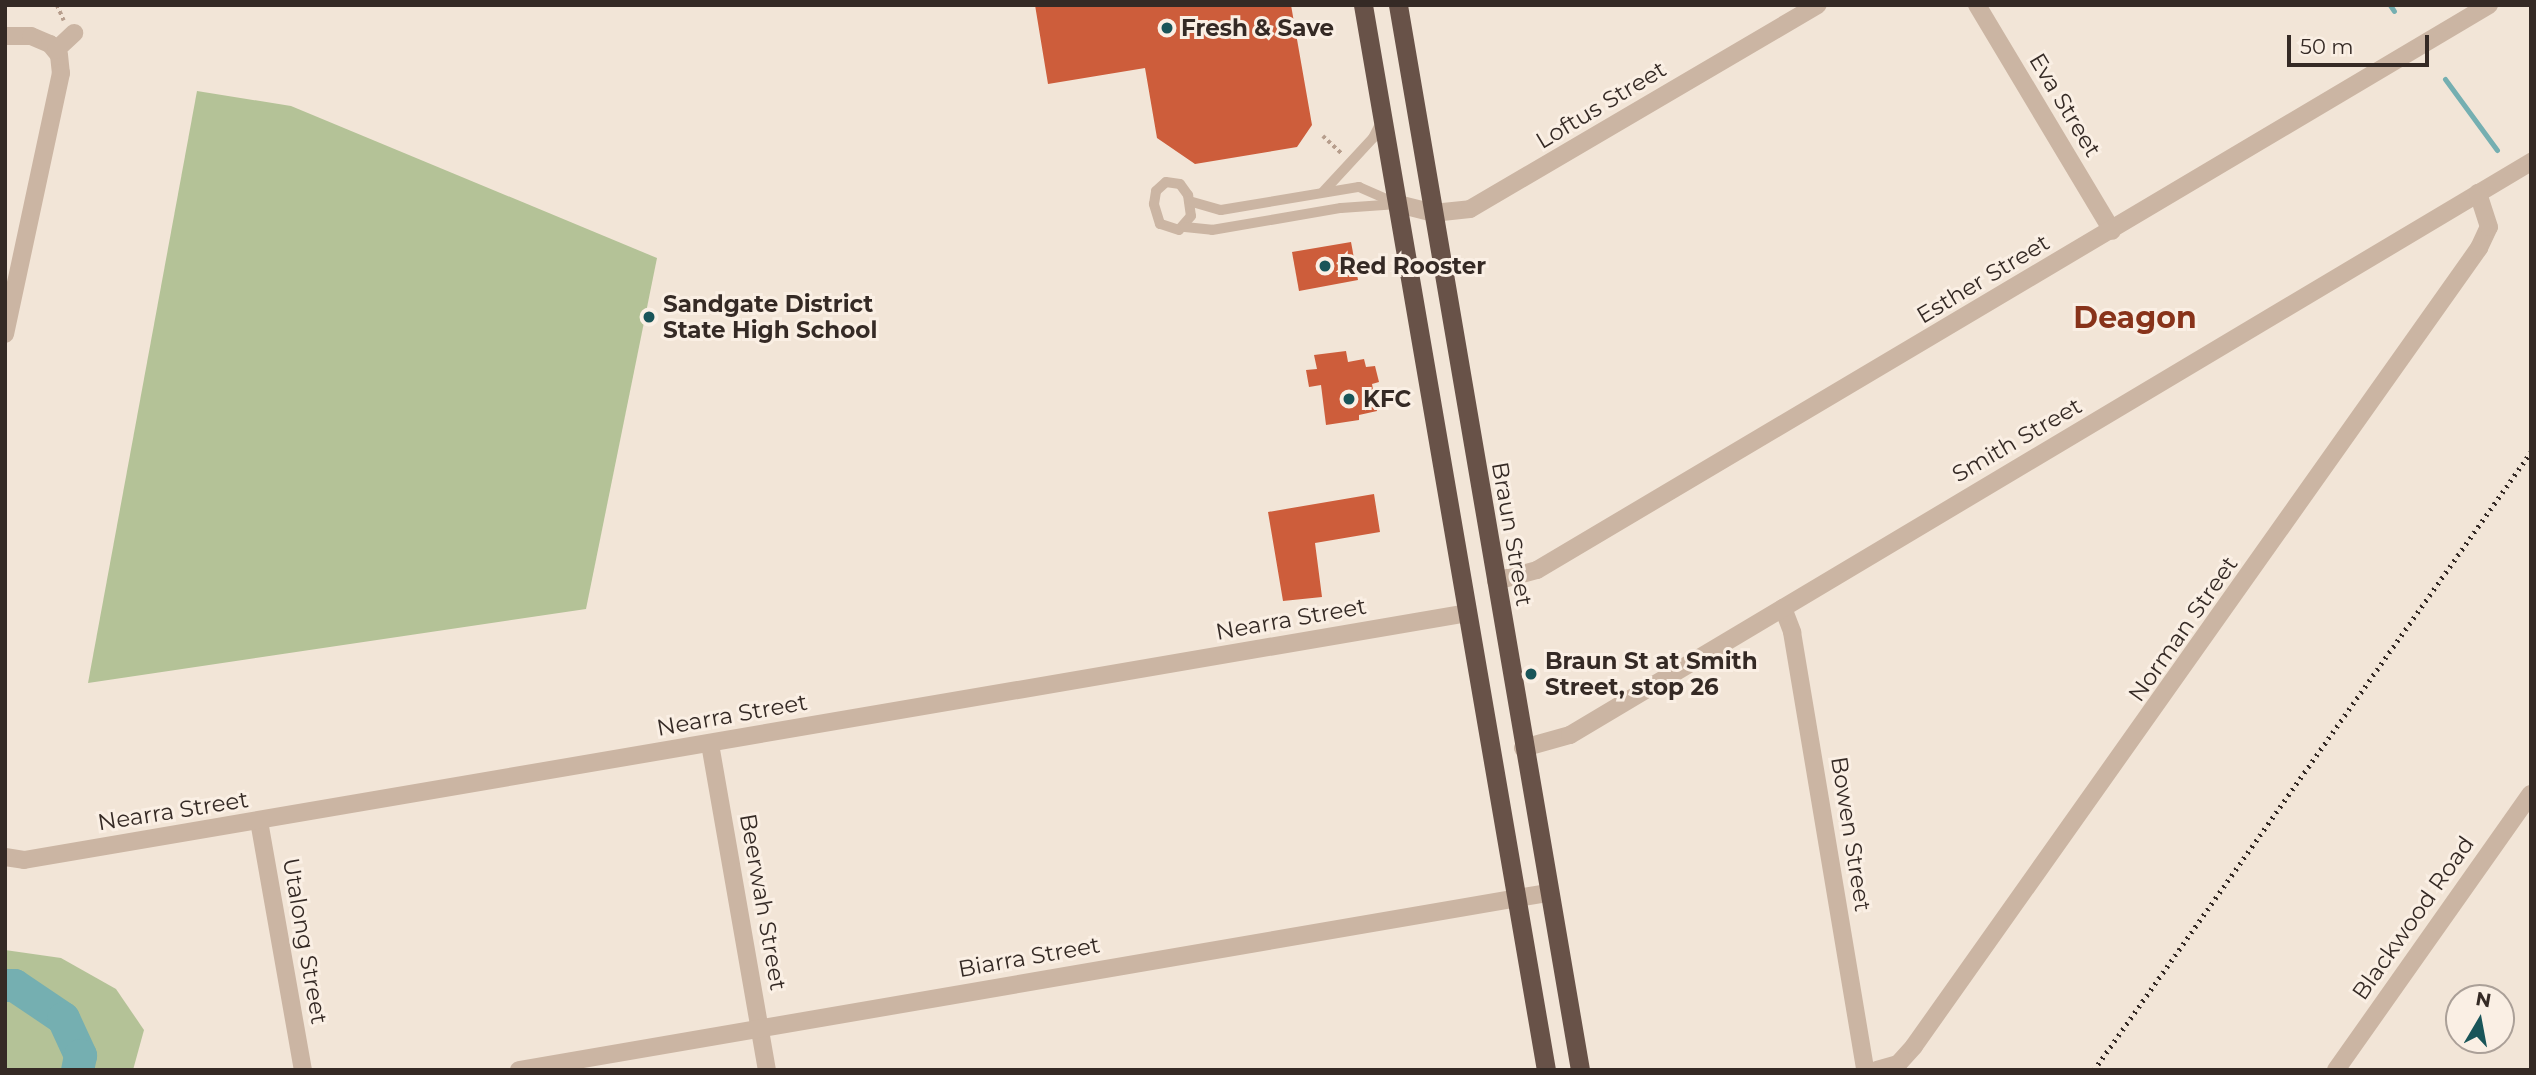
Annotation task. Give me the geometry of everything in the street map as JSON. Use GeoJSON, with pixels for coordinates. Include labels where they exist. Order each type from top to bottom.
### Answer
{"type":"FeatureCollection","features":[{"type":"Feature","properties":{"kind":"highway"},"geometry":{"type":"LineString","coordinates":[[1363,5],[1546,1070]]}},
{"type":"Feature","properties":{"kind":"highway","name":"Braun Street"},"geometry":{"type":"LineString","coordinates":[[1398,5],[1547,893],[1580,1070]]}},
{"type":"Feature","properties":{"kind":"street","name":"Loftus Street"},"geometry":{"type":"LineString","coordinates":[[1398,204],[1433,213],[1470,209],[1818,5]]}},
{"type":"Feature","properties":{"kind":"street","name":"Eva Street"},"geometry":{"type":"LineString","coordinates":[[1977,5],[2112,230]]}},
{"type":"Feature","properties":{"kind":"street","name":"Esther Street"},"geometry":{"type":"LineString","coordinates":[[1496,581],[1537,570],[2489,5]]}},
{"type":"Feature","properties":{"kind":"street"},"geometry":{"type":"LineString","coordinates":[[56,50],[74,33]]}},
{"type":"Feature","properties":{"kind":"street"},"geometry":{"type":"LineString","coordinates":[[5,36],[41,39],[56,50],[61,78],[5,334]]}},
{"type":"Feature","properties":{"kind":"street","name":"Smith Street"},"geometry":{"type":"LineString","coordinates":[[1523,748],[1570,735],[2531,162]]}},
{"type":"Feature","properties":{"kind":"street","name":"Norman Street"},"geometry":{"type":"LineString","coordinates":[[1877,1070],[1898,1064],[1914,1046],[2479,248],[2489,227],[2478,193]]}},
{"type":"Feature","properties":{"kind":"street","name":"Bowen Street"},"geometry":{"type":"LineString","coordinates":[[1783,608],[1792,632],[1866,1070]]}},
{"type":"Feature","properties":{"kind":"street","name":"Nearra Street"},"geometry":{"type":"LineString","coordinates":[[5,857],[24,860],[259,821],[1467,614]]}},
{"type":"Feature","properties":{"kind":"street","name":"Beerwah Street"},"geometry":{"type":"LineString","coordinates":[[710,744],[767,1070]]}},
{"type":"Feature","properties":{"kind":"street","name":"Blackwood Road"},"geometry":{"type":"LineString","coordinates":[[2336,1070],[2531,794]]}},
{"type":"Feature","properties":{"kind":"street","name":"Utalong Street"},"geometry":{"type":"LineString","coordinates":[[259,821],[303,1070]]}},
{"type":"Feature","properties":{"kind":"street","name":"Biarra Street"},"geometry":{"type":"LineString","coordinates":[[519,1070],[1547,893]]}},
{"type":"Feature","properties":{"kind":"lane"},"geometry":{"type":"LineString","coordinates":[[1323,191],[1373,138],[1383,118]]}},
{"type":"Feature","properties":{"kind":"lane"},"geometry":{"type":"LineString","coordinates":[[1185,227],[1191,216],[1185,188],[1173,182],[1160,186],[1154,197],[1160,224],[1172,231],[1185,227],[1212,230],[1398,204]]}},
{"type":"Feature","properties":{"kind":"lane"},"geometry":{"type":"LineString","coordinates":[[1189,201],[1221,210],[1359,187],[1398,204]]}},
{"type":"Feature","properties":{"kind":"path"},"geometry":{"type":"LineString","coordinates":[[1323,136],[1342,154]]}},
{"type":"Feature","properties":{"kind":"green space"},"geometry":{"type":"Polygon","coordinates":[[[197,91],[291,106],[657,258],[586,609],[88,683],[197,91]]]}},
{"type":"Feature","properties":{"kind":"green space"},"geometry":{"type":"Polygon","coordinates":[[[5,950],[61,958],[116,989],[144,1030],[133,1070],[5,1070],[5,950]]]}},
{"type":"Feature","properties":{"kind":"building"},"geometry":{"type":"Polygon","coordinates":[[[1035,5],[1291,5],[1312,125],[1297,147],[1195,164],[1157,138],[1145,68],[1048,84],[1035,5]]]}},
{"type":"Feature","properties":{"kind":"building","name":"Red Rooster"},"geometry":{"type":"Polygon","coordinates":[[[1351,242],[1358,280],[1299,291],[1292,252],[1351,242]]]}},
{"type":"Feature","properties":{"kind":"building","name":"KFC"},"geometry":{"type":"Polygon","coordinates":[[[1346,351],[1348,362],[1364,359],[1366,367],[1375,366],[1379,382],[1372,384],[1377,411],[1359,415],[1359,420],[1326,425],[1321,385],[1309,387],[1306,370],[1317,369],[1314,355],[1346,351]]]}},
{"type":"Feature","properties":{"kind":"building"},"geometry":{"type":"Polygon","coordinates":[[[1374,494],[1380,532],[1315,543],[1322,597],[1283,601],[1268,512],[1374,494]]]}},
{"type":"Feature","properties":{"kind":"waterway"},"geometry":{"type":"LineString","coordinates":[[2390,5],[2394,11]]}},
{"type":"Feature","properties":{"kind":"waterway"},"geometry":{"type":"LineString","coordinates":[[2445,79],[2497,150]]}},
{"type":"Feature","properties":{"kind":"waterway"},"geometry":{"type":"LineString","coordinates":[[5,985],[14,985],[63,1018],[80,1055],[77,1070]]}},
{"type":"Feature","properties":{"kind":"railway"},"geometry":{"type":"LineString","coordinates":[[2094,1070],[2531,452]]}},
{"type":"Feature","properties":{"kind":"place","name":"Fresh & Save"},"geometry":{"type":"Point","coordinates":[1167,28]}},
{"type":"Feature","properties":{"kind":"place","name":"Red Rooster"},"geometry":{"type":"Point","coordinates":[1325,266]}},
{"type":"Feature","properties":{"kind":"place","name":"Sandgate District State High School"},"geometry":{"type":"Point","coordinates":[649,317]}},
{"type":"Feature","properties":{"kind":"place","name":"KFC"},"geometry":{"type":"Point","coordinates":[1349,399]}},
{"type":"Feature","properties":{"kind":"place","name":"Braun St at Smith Street, stop 26"},"geometry":{"type":"Point","coordinates":[1531,674]}},
{"type":"Feature","properties":{"kind":"district","name":"Deagon"},"geometry":{"type":"Point","coordinates":[2135,318]}}]}
